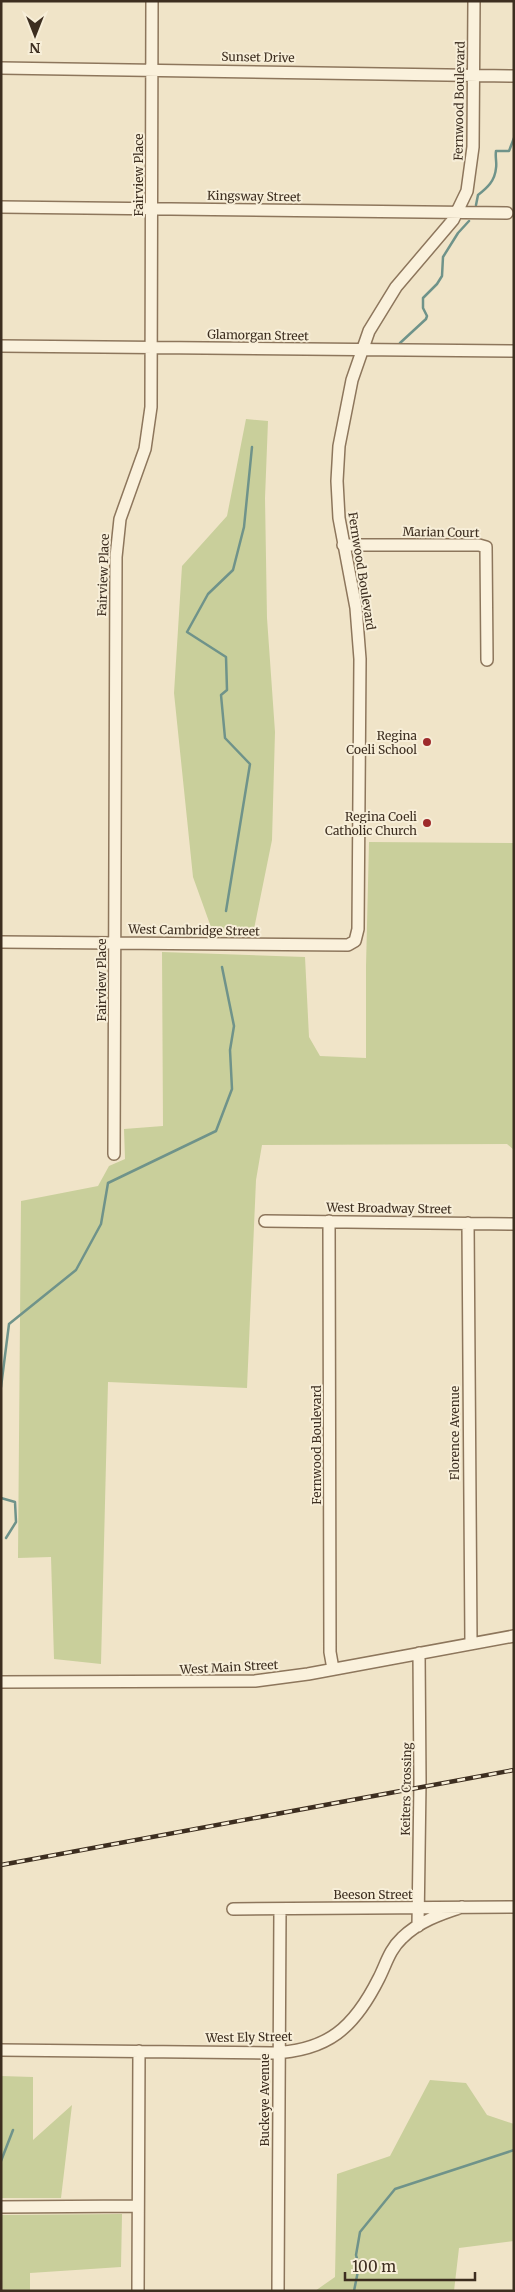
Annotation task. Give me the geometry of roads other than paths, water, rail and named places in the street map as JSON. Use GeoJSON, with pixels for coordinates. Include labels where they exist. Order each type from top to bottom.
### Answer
{"type":"FeatureCollection","features":[{"type":"Feature","properties":{"kind":"street","name":"Fairview Place"},"geometry":{"type":"LineString","coordinates":[[114,1154],[116,547],[123,506],[139,466],[150,425],[152,1]]}},
{"type":"Feature","properties":{"kind":"street","name":"Fernwood Boulevard"},"geometry":{"type":"LineString","coordinates":[[354,942],[358,929],[360,659],[356,608],[343,545],[338,499],[339,446],[346,404],[362,350],[384,303],[440,237],[457,212],[467,191],[472,168],[475,75],[474,1]]}},
{"type":"Feature","properties":{"kind":"street","name":"Sunset Drive"},"geometry":{"type":"LineString","coordinates":[[1,68],[514,76]]}},
{"type":"Feature","properties":{"kind":"street","name":"Kingsway Street"},"geometry":{"type":"LineString","coordinates":[[1,207],[506,213]]}},
{"type":"Feature","properties":{"kind":"street","name":"Glamorgan Street"},"geometry":{"type":"LineString","coordinates":[[1,346],[514,351]]}},
{"type":"Feature","properties":{"kind":"street","name":"Marian Court"},"geometry":{"type":"LineString","coordinates":[[343,545],[480,545],[486,547],[487,660]]}},
{"type":"Feature","properties":{"kind":"street","name":"West Cambridge Street"},"geometry":{"type":"LineString","coordinates":[[1,942],[348,945],[354,942]]}},
{"type":"Feature","properties":{"kind":"street","name":"West Broadway Street"},"geometry":{"type":"LineString","coordinates":[[264,1221],[514,1224]]}},
{"type":"Feature","properties":{"kind":"street","name":"Fernwood Boulevard"},"geometry":{"type":"LineString","coordinates":[[329,1221],[330,1652],[333,1670]]}},
{"type":"Feature","properties":{"kind":"street","name":"Florence Avenue"},"geometry":{"type":"LineString","coordinates":[[468,1223],[471,1643]]}},
{"type":"Feature","properties":{"kind":"street","name":"West Main Street"},"geometry":{"type":"LineString","coordinates":[[1,1682],[238,1682],[277,1679],[514,1636]]}},
{"type":"Feature","properties":{"kind":"street","name":"Keiters Crossing"},"geometry":{"type":"LineString","coordinates":[[418,1926],[419,1653]]}},
{"type":"Feature","properties":{"kind":"street","name":"West Ely Street"},"geometry":{"type":"LineString","coordinates":[[1,2050],[278,2053],[297,2051],[323,2043],[350,2024],[367,2002],[394,1947],[402,1938],[418,1926],[437,1916],[462,1907]]}},
{"type":"Feature","properties":{"kind":"street","name":"Beeson Street"},"geometry":{"type":"LineString","coordinates":[[233,1909],[514,1907]]}},
{"type":"Feature","properties":{"kind":"street","name":"Buckeye Avenue"},"geometry":{"type":"LineString","coordinates":[[278,2291],[280,1909]]}},
{"type":"Feature","properties":{"kind":"street"},"geometry":{"type":"LineString","coordinates":[[138,2051],[138,2291]]}},
{"type":"Feature","properties":{"kind":"street"},"geometry":{"type":"LineString","coordinates":[[1,2207],[138,2206]]}},
{"type":"Feature","properties":{"kind":"waterway"},"geometry":{"type":"LineString","coordinates":[[476,205],[478,195],[494,177],[496,151],[509,151],[514,138]]}},
{"type":"Feature","properties":{"kind":"waterway"},"geometry":{"type":"LineString","coordinates":[[400,343],[426,319],[423,298],[442,276],[443,257],[458,233],[469,221]]}},
{"type":"Feature","properties":{"kind":"waterway"},"geometry":{"type":"LineString","coordinates":[[226,911],[250,764],[225,738],[221,695],[227,690],[226,657],[187,632],[208,594],[233,570],[244,527],[252,447]]}},
{"type":"Feature","properties":{"kind":"waterway"},"geometry":{"type":"LineString","coordinates":[[1,1387],[9,1324],[76,1270],[101,1224],[108,1183],[216,1131],[232,1089],[230,1050],[234,1026],[222,967]]}},
{"type":"Feature","properties":{"kind":"waterway"},"geometry":{"type":"LineString","coordinates":[[1,1498],[15,1502],[16,1522],[6,1538]]}},
{"type":"Feature","properties":{"kind":"waterway"},"geometry":{"type":"LineString","coordinates":[[1,2161],[13,2130]]}},
{"type":"Feature","properties":{"kind":"waterway"},"geometry":{"type":"LineString","coordinates":[[354,2291],[359,2266],[356,2255],[360,2232],[395,2189],[514,2150]]}},
{"type":"Feature","properties":{"kind":"railway"},"geometry":{"type":"LineString","coordinates":[[1,1865],[514,1770]]}},
{"type":"Feature","properties":{"kind":"place","name":"Regina Coeli School"},"geometry":{"type":"Point","coordinates":[427,742]}},
{"type":"Feature","properties":{"kind":"place","name":"Regina Coeli Catholic Church"},"geometry":{"type":"Point","coordinates":[427,823]}}]}
